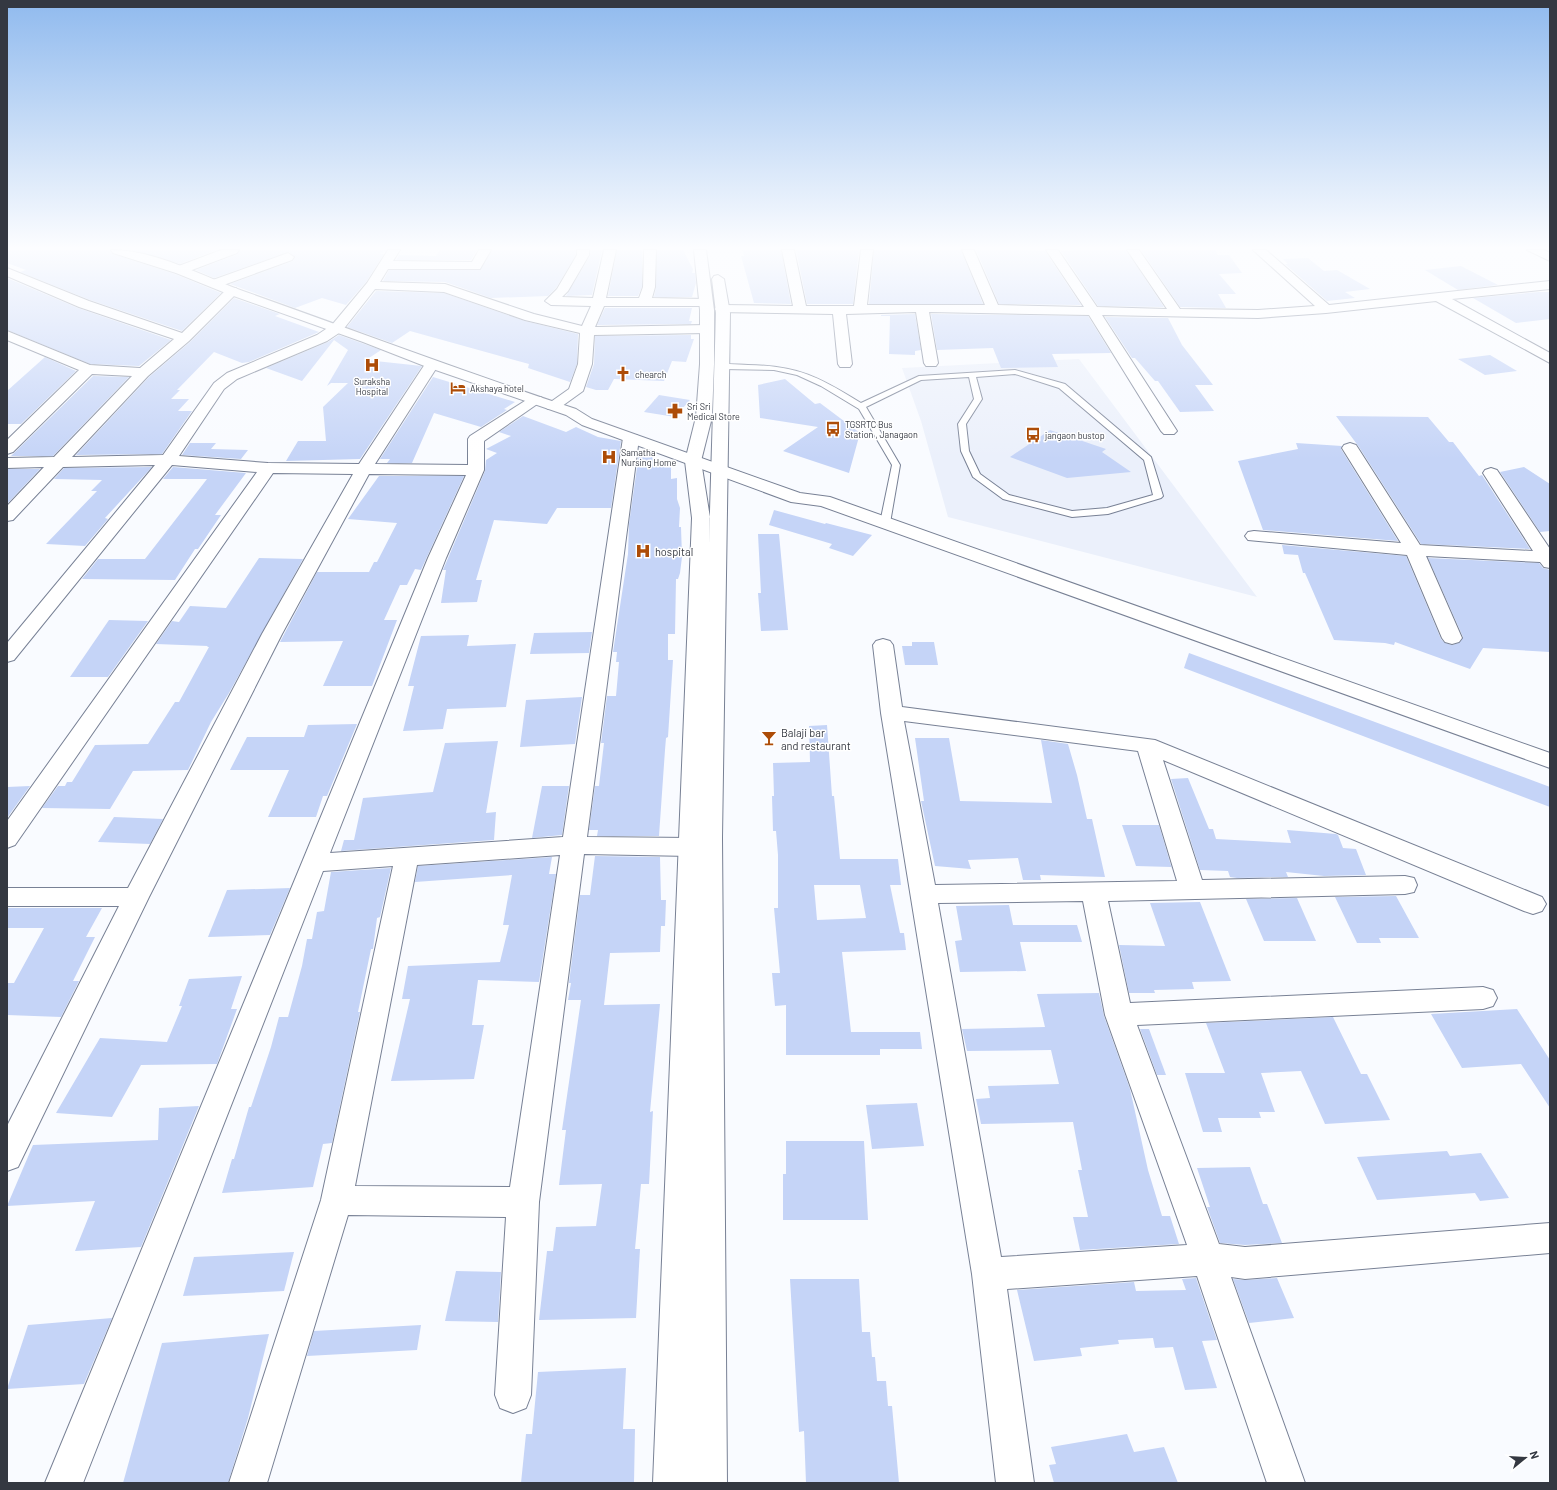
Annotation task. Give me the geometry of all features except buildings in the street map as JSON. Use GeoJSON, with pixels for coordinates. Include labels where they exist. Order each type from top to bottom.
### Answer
{"type":"FeatureCollection","features":[{"type":"Feature","properties":{"kind":"main road"},"geometry":{"type":"LineString","coordinates":[[130,320],[184,338]]}},
{"type":"Feature","properties":{"kind":"main road"},"geometry":{"type":"LineString","coordinates":[[7,516],[143,373],[184,338],[203,320]]}},
{"type":"Feature","properties":{"kind":"main road"},"geometry":{"type":"LineString","coordinates":[[313,320],[432,364],[553,406],[572,412],[596,416],[719,464],[797,498],[824,501],[1550,761]]}},
{"type":"Feature","properties":{"kind":"main road"},"geometry":{"type":"LineString","coordinates":[[7,656],[168,460],[219,386],[232,376],[322,338],[337,328],[344,320]]}},
{"type":"Feature","properties":{"kind":"main road"},"geometry":{"type":"LineString","coordinates":[[540,320],[587,331],[707,329]]}},
{"type":"Feature","properties":{"kind":"main road"},"geometry":{"type":"LineString","coordinates":[[553,406],[576,391],[585,364],[587,331],[592,320]]}},
{"type":"Feature","properties":{"kind":"main road"},"geometry":{"type":"LineString","coordinates":[[672,1483],[701,518],[695,455],[704,417],[707,329],[710,320]]}},
{"type":"Feature","properties":{"kind":"main road"},"geometry":{"type":"LineString","coordinates":[[708,1483],[710,838],[719,464],[723,367],[716,320]]}},
{"type":"Feature","properties":{"kind":"main road"},"geometry":{"type":"LineString","coordinates":[[840,320],[845,364]]}},
{"type":"Feature","properties":{"kind":"main road"},"geometry":{"type":"LineString","coordinates":[[924,320],[931,363]]}},
{"type":"Feature","properties":{"kind":"main road"},"geometry":{"type":"LineString","coordinates":[[1098,320],[1169,431]]}},
{"type":"Feature","properties":{"kind":"main road"},"geometry":{"type":"LineString","coordinates":[[1479,320],[1550,359]]}},
{"type":"Feature","properties":{"kind":"main road"},"geometry":{"type":"LineString","coordinates":[[7,335],[88,369],[143,373]]}},
{"type":"Feature","properties":{"kind":"main road"},"geometry":{"type":"LineString","coordinates":[[7,1157],[136,897],[272,634],[364,469],[432,364]]}},
{"type":"Feature","properties":{"kind":"main road"},"geometry":{"type":"LineString","coordinates":[[7,449],[88,369]]}},
{"type":"Feature","properties":{"kind":"main road"},"geometry":{"type":"LineString","coordinates":[[64,1483],[437,558],[476,470],[476,439],[536,400]]}},
{"type":"Feature","properties":{"kind":"main road"},"geometry":{"type":"LineString","coordinates":[[572,412],[587,422],[631,438],[695,455]]}},
{"type":"Feature","properties":{"kind":"main road"},"geometry":{"type":"LineString","coordinates":[[513,1395],[523,1202],[575,845],[631,438]]}},
{"type":"Feature","properties":{"kind":"main road"},"geometry":{"type":"LineString","coordinates":[[1350,448],[1414,550],[1452,638]]}},
{"type":"Feature","properties":{"kind":"main road"},"geometry":{"type":"LineString","coordinates":[[7,463],[168,460],[268,468],[476,470]]}},
{"type":"Feature","properties":{"kind":"main road"},"geometry":{"type":"LineString","coordinates":[[7,839],[268,468]]}},
{"type":"Feature","properties":{"kind":"main road"},"geometry":{"type":"LineString","coordinates":[[1491,473],[1548,559]]}},
{"type":"Feature","properties":{"kind":"main road"},"geometry":{"type":"LineString","coordinates":[[1254,536],[1414,550],[1548,559]]}},
{"type":"Feature","properties":{"kind":"main road"},"geometry":{"type":"LineString","coordinates":[[883,645],[892,713],[988,1274],[1015,1483]]}},
{"type":"Feature","properties":{"kind":"main road"},"geometry":{"type":"LineString","coordinates":[[892,713],[1147,745],[1534,904]]}},
{"type":"Feature","properties":{"kind":"main road"},"geometry":{"type":"LineString","coordinates":[[1147,745],[1192,890]]}},
{"type":"Feature","properties":{"kind":"main road"},"geometry":{"type":"LineString","coordinates":[[315,863],[575,845],[691,848]]}},
{"type":"Feature","properties":{"kind":"main road"},"geometry":{"type":"LineString","coordinates":[[248,1483],[338,1200],[407,856]]}},
{"type":"Feature","properties":{"kind":"main road"},"geometry":{"type":"LineString","coordinates":[[924,894],[1405,885]]}},
{"type":"Feature","properties":{"kind":"main road"},"geometry":{"type":"LineString","coordinates":[[1094,892],[1119,1015],[1208,1259],[1286,1483]]}},
{"type":"Feature","properties":{"kind":"main road"},"geometry":{"type":"LineString","coordinates":[[7,897],[136,897]]}},
{"type":"Feature","properties":{"kind":"main road"},"geometry":{"type":"LineString","coordinates":[[1119,1015],[1483,998]]}},
{"type":"Feature","properties":{"kind":"main road"},"geometry":{"type":"LineString","coordinates":[[338,1200],[523,1202]]}},
{"type":"Feature","properties":{"kind":"main road"},"geometry":{"type":"LineString","coordinates":[[988,1274],[1208,1259],[1245,1263],[1550,1238]]}},
{"type":"Feature","properties":{"kind":"lane"},"geometry":{"type":"LineString","coordinates":[[723,367],[774,368],[799,373],[824,384],[862,406],[896,465],[885,523]]}},
{"type":"Feature","properties":{"kind":"lane"},"geometry":{"type":"LineString","coordinates":[[862,406],[919,378],[1015,372],[1062,386],[1148,459],[1158,496],[1108,510],[1072,514],[1006,497],[976,475],[965,451],[962,424],[978,399],[972,375]]}},
{"type":"Feature","properties":{"kind":"shaded area"},"geometry":{"type":"Polygon","coordinates":[[[1079,359],[1257,597],[948,517],[921,421],[902,368],[1079,359]]]}},
{"type":"Feature","properties":{"kind":"place","name":"Suraksha Hospital"},"geometry":{"type":"Point","coordinates":[372,365]}},
{"type":"Feature","properties":{"kind":"place","name":"chearch"},"geometry":{"type":"Point","coordinates":[623,374]}},
{"type":"Feature","properties":{"kind":"place","name":"Akshaya hotel"},"geometry":{"type":"Point","coordinates":[458,388]}},
{"type":"Feature","properties":{"kind":"place","name":"Sri Sri Medical Store"},"geometry":{"type":"Point","coordinates":[675,411]}},
{"type":"Feature","properties":{"kind":"place","name":"TGSRTC Bus Station , Janagaon"},"geometry":{"type":"Point","coordinates":[833,429]}},
{"type":"Feature","properties":{"kind":"place","name":"jangaon bustop"},"geometry":{"type":"Point","coordinates":[1033,435]}},
{"type":"Feature","properties":{"kind":"place","name":"Samatha Nursing Home"},"geometry":{"type":"Point","coordinates":[609,457]}},
{"type":"Feature","properties":{"kind":"place","name":"hospital"},"geometry":{"type":"Point","coordinates":[643,551]}},
{"type":"Feature","properties":{"kind":"place","name":"Balaji bar and restaurant"},"geometry":{"type":"Point","coordinates":[769,738]}}]}
